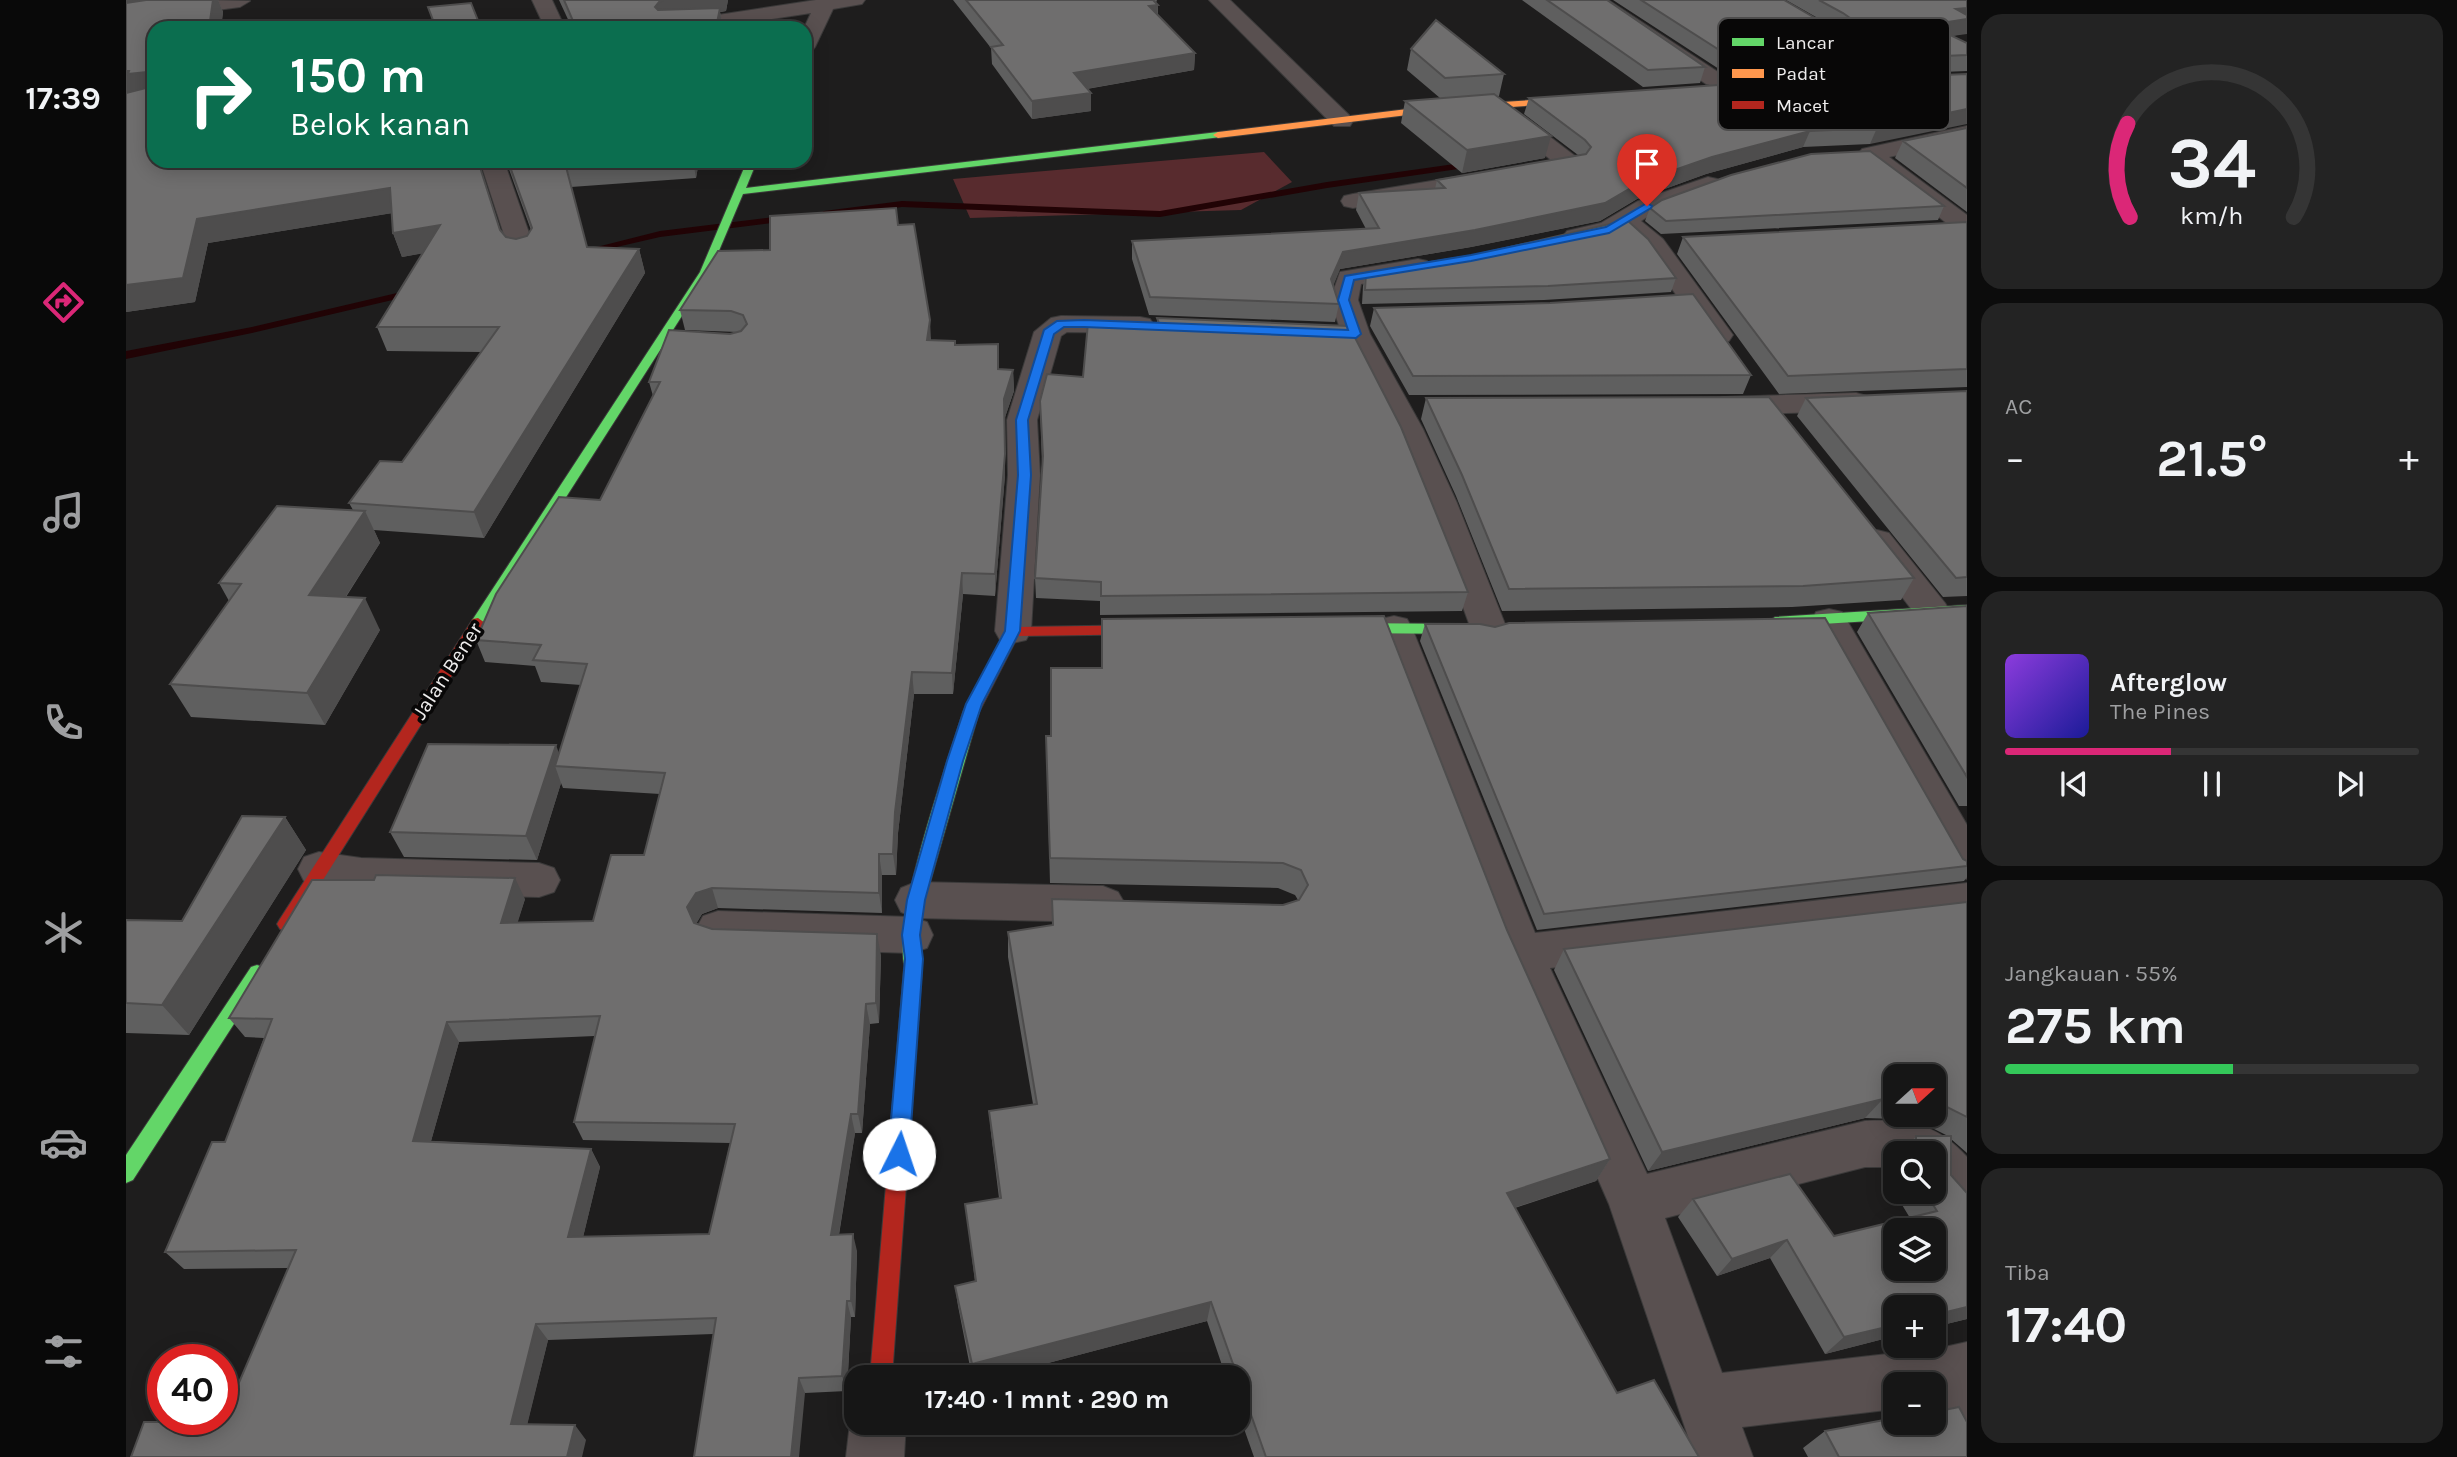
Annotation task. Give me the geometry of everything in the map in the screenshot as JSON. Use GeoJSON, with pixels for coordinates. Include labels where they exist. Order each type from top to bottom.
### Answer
{"type":"FeatureCollection","features":[{"type":"Feature","properties":{"kind":"street"},"geometry":{"type":"LineString","coordinates":[[542,0],[552,21]]}},
{"type":"Feature","properties":{"kind":"street"},"geometry":{"type":"LineString","coordinates":[[719,21],[855,0]]}},
{"type":"Feature","properties":{"kind":"street"},"geometry":{"type":"LineString","coordinates":[[1219,0],[1342,121]]}},
{"type":"Feature","properties":{"kind":"street"},"geometry":{"type":"LineString","coordinates":[[1595,0],[1714,79],[1718,79]]}},
{"type":"Feature","properties":{"kind":"street"},"geometry":{"type":"LineString","coordinates":[[1767,0],[1799,18]]}},
{"type":"Feature","properties":{"kind":"street"},"geometry":{"type":"LineString","coordinates":[[812,32],[825,5]]}},
{"type":"Feature","properties":{"kind":"street"},"geometry":{"type":"LineString","coordinates":[[126,16],[241,6]]}},
{"type":"Feature","properties":{"kind":"street"},"geometry":{"type":"LineString","coordinates":[[1700,92],[1718,91]]}},
{"type":"Feature","properties":{"kind":"street"},"geometry":{"type":"LineString","coordinates":[[743,191],[1424,110],[1591,100]]}},
{"type":"Feature","properties":{"kind":"street"},"geometry":{"type":"LineString","coordinates":[[1495,106],[1538,139],[1553,163]]}},
{"type":"Feature","properties":{"kind":"street"},"geometry":{"type":"LineString","coordinates":[[1844,154],[1870,154],[1967,133]]}},
{"type":"Feature","properties":{"kind":"street"},"geometry":{"type":"LineString","coordinates":[[1870,154],[1967,228]]}},
{"type":"Feature","properties":{"kind":"street"},"geometry":{"type":"LineString","coordinates":[[494,168],[523,253]]}},
{"type":"Feature","properties":{"kind":"street","name":"Jalan Bener"},"geometry":{"type":"LineString","coordinates":[[126,1173],[233,1013],[319,869],[674,341],[726,219],[743,191],[750,168]]}},
{"type":"Feature","properties":{"kind":"street"},"geometry":{"type":"LineString","coordinates":[[1353,201],[1503,176]]}},
{"type":"Feature","properties":{"kind":"street"},"geometry":{"type":"LineString","coordinates":[[1558,240],[1609,229],[1647,206],[1729,177]]}},
{"type":"Feature","properties":{"kind":"street"},"geometry":{"type":"LineString","coordinates":[[1626,221],[1667,244],[1695,301],[1796,438]]}},
{"type":"Feature","properties":{"kind":"street"},"geometry":{"type":"LineString","coordinates":[[1926,231],[1967,228]]}},
{"type":"Feature","properties":{"kind":"street"},"geometry":{"type":"LineString","coordinates":[[1324,629],[1495,629],[1441,503],[1411,407],[1353,325],[1343,300],[1349,278],[1444,262]]}},
{"type":"Feature","properties":{"kind":"street"},"geometry":{"type":"LineString","coordinates":[[1667,303],[1695,301]]}},
{"type":"Feature","properties":{"kind":"street"},"geometry":{"type":"LineString","coordinates":[[882,1365],[914,959],[914,917],[955,761],[974,704],[1013,631],[1024,475],[1022,420],[1048,332],[1061,324],[1165,326]]}},
{"type":"Feature","properties":{"kind":"street"},"geometry":{"type":"LineString","coordinates":[[1701,406],[1888,401]]}},
{"type":"Feature","properties":{"kind":"street"},"geometry":{"type":"LineString","coordinates":[[1855,513],[1932,611]]}},
{"type":"Feature","properties":{"kind":"street"},"geometry":{"type":"LineString","coordinates":[[1761,622],[1829,621],[1967,610]]}},
{"type":"Feature","properties":{"kind":"street"},"geometry":{"type":"LineString","coordinates":[[1829,621],[1967,862]]}},
{"type":"Feature","properties":{"kind":"street"},"geometry":{"type":"LineString","coordinates":[[1394,628],[1521,953],[1634,1202],[1724,1457]]}},
{"type":"Feature","properties":{"kind":"street"},"geometry":{"type":"LineString","coordinates":[[1013,631],[1174,630]]}},
{"type":"Feature","properties":{"kind":"street"},"geometry":{"type":"LineString","coordinates":[[319,869],[361,875],[539,880]]}},
{"type":"Feature","properties":{"kind":"street"},"geometry":{"type":"LineString","coordinates":[[1521,953],[1967,901]]}},
{"type":"Feature","properties":{"kind":"street"},"geometry":{"type":"LineString","coordinates":[[718,929],[1139,905]]}},
{"type":"Feature","properties":{"kind":"street"},"geometry":{"type":"LineString","coordinates":[[1634,1202],[1865,1144],[1883,1143]]}},
{"type":"Feature","properties":{"kind":"street"},"geometry":{"type":"LineString","coordinates":[[1946,1171],[1967,1194]]}},
{"type":"Feature","properties":{"kind":"street"},"geometry":{"type":"LineString","coordinates":[[1706,1403],[1953,1373],[1967,1427]]}},
{"type":"Feature","properties":{"kind":"street"},"geometry":{"type":"LineString","coordinates":[[875,1457],[877,1435]]}},
{"type":"Feature","properties":{"kind":"shaded area"},"geometry":{"type":"Polygon","coordinates":[[[1264,152],[1292,182],[1241,210],[970,218],[953,179],[1264,152]]]}},
{"type":"Feature","properties":{"kind":"building"},"geometry":{"type":"Polygon","coordinates":[[[146,0],[213,0],[210,21],[147,21],[147,168],[480,168],[500,230],[506,237],[516,239],[527,236],[532,228],[511,168],[566,168],[587,247],[639,249],[474,512],[349,503],[380,461],[402,462],[499,327],[377,327],[440,225],[393,233],[390,188],[197,219],[183,278],[126,285],[126,93],[146,88],[146,72],[128,74],[129,71],[126,71],[126,3],[146,0]]]}},
{"type":"Feature","properties":{"kind":"building"},"geometry":{"type":"Polygon","coordinates":[[[564,0],[663,0],[655,7],[658,10],[720,8],[717,21],[573,21],[564,0]]]}},
{"type":"Feature","properties":{"kind":"building"},"geometry":{"type":"Polygon","coordinates":[[[966,0],[1153,0],[1158,5],[1149,6],[1195,53],[1074,73],[1091,93],[1032,101],[991,47],[1003,45],[966,0]]]}},
{"type":"Feature","properties":{"kind":"building"},"geometry":{"type":"Polygon","coordinates":[[[1547,0],[1607,0],[1705,67],[1648,70],[1547,0]]]}},
{"type":"Feature","properties":{"kind":"building"},"geometry":{"type":"Polygon","coordinates":[[[1641,0],[1784,0],[1815,18],[1718,18],[1718,49],[1641,0]]]}},
{"type":"Feature","properties":{"kind":"building"},"geometry":{"type":"Polygon","coordinates":[[[1819,0],[1967,0],[1967,8],[1956,9],[1967,15],[1967,19],[1950,22],[1950,18],[1850,18],[1819,0]]]}},
{"type":"Feature","properties":{"kind":"building"},"geometry":{"type":"Polygon","coordinates":[[[471,3],[478,21],[433,21],[428,7],[471,3]]]}},
{"type":"Feature","properties":{"kind":"building"},"geometry":{"type":"Polygon","coordinates":[[[1436,20],[1504,74],[1445,78],[1411,49],[1436,20]]]}},
{"type":"Feature","properties":{"kind":"building"},"geometry":{"type":"Polygon","coordinates":[[[1950,35],[1967,43],[1967,55],[1950,56],[1950,35]]]}},
{"type":"Feature","properties":{"kind":"building"},"geometry":{"type":"Polygon","coordinates":[[[1967,74],[1967,109],[1950,113],[1950,75],[1967,74]]]}},
{"type":"Feature","properties":{"kind":"building"},"geometry":{"type":"Polygon","coordinates":[[[1718,85],[1718,130],[1832,130],[1810,131],[1712,157],[1643,181],[1605,203],[1475,230],[1343,252],[1331,279],[1339,304],[1150,297],[1132,241],[1379,228],[1359,193],[1445,188],[1437,180],[1586,154],[1591,147],[1585,140],[1529,98],[1718,85]]]}},
{"type":"Feature","properties":{"kind":"building"},"geometry":{"type":"Polygon","coordinates":[[[1494,94],[1551,136],[1467,150],[1405,101],[1494,94]]]}},
{"type":"Feature","properties":{"kind":"building"},"geometry":{"type":"Polygon","coordinates":[[[1967,128],[1967,188],[1903,141],[1967,128]]]}},
{"type":"Feature","properties":{"kind":"building"},"geometry":{"type":"Polygon","coordinates":[[[1870,151],[1944,206],[1666,221],[1650,208],[1662,200],[1731,175],[1811,154],[1870,151]]]}},
{"type":"Feature","properties":{"kind":"building"},"geometry":{"type":"Polygon","coordinates":[[[896,208],[898,225],[914,224],[930,320],[927,340],[955,341],[955,345],[998,344],[998,369],[1013,370],[1004,399],[1005,454],[995,574],[962,573],[952,673],[912,672],[895,812],[893,854],[879,854],[879,893],[712,888],[696,893],[687,907],[694,923],[712,929],[877,934],[876,1003],[866,1004],[858,1114],[851,1114],[831,1235],[853,1234],[851,1301],[847,1301],[842,1376],[799,1378],[791,1457],[694,1457],[716,1318],[536,1324],[511,1424],[575,1425],[567,1457],[131,1457],[144,1422],[147,1422],[147,1435],[238,1435],[238,1385],[296,1250],[165,1252],[212,1142],[225,1142],[272,1019],[229,1018],[312,880],[374,880],[376,875],[515,878],[501,923],[593,921],[611,855],[644,855],[665,773],[555,766],[587,664],[533,660],[541,645],[476,640],[496,594],[559,497],[600,500],[660,382],[649,382],[669,330],[730,334],[741,331],[747,324],[743,315],[731,311],[680,310],[718,251],[770,250],[770,216],[896,208]],[[600,1016],[447,1022],[413,1141],[591,1149],[568,1237],[709,1234],[735,1124],[574,1122],[600,1016]]]}},
{"type":"Feature","properties":{"kind":"building"},"geometry":{"type":"Polygon","coordinates":[[[1627,220],[1648,239],[1676,278],[1548,286],[1365,290],[1366,272],[1475,255],[1627,220]]]}},
{"type":"Feature","properties":{"kind":"building"},"geometry":{"type":"Polygon","coordinates":[[[1967,222],[1967,369],[1788,376],[1683,237],[1967,222]]]}},
{"type":"Feature","properties":{"kind":"building"},"geometry":{"type":"Polygon","coordinates":[[[1693,294],[1751,375],[1413,376],[1374,308],[1550,303],[1693,294]]]}},
{"type":"Feature","properties":{"kind":"building"},"geometry":{"type":"Polygon","coordinates":[[[1157,318],[1349,326],[1401,427],[1468,592],[1101,596],[1101,582],[1035,578],[1043,456],[1040,401],[1047,374],[1083,377],[1088,323],[1160,326],[1157,318]]]}},
{"type":"Feature","properties":{"kind":"building"},"geometry":{"type":"Polygon","coordinates":[[[1967,391],[1967,577],[1956,578],[1806,398],[1967,391]]]}},
{"type":"Feature","properties":{"kind":"building"},"geometry":{"type":"Polygon","coordinates":[[[1769,397],[1914,578],[1803,586],[1509,589],[1462,475],[1426,398],[1769,397]]]}},
{"type":"Feature","properties":{"kind":"building"},"geometry":{"type":"Polygon","coordinates":[[[277,506],[365,511],[309,595],[365,598],[307,693],[170,684],[241,584],[219,583],[277,506]]]}},
{"type":"Feature","properties":{"kind":"building"},"geometry":{"type":"Polygon","coordinates":[[[1967,606],[1967,777],[1868,613],[1967,606]]]}},
{"type":"Feature","properties":{"kind":"building"},"geometry":{"type":"Polygon","coordinates":[[[1384,616],[1507,930],[1610,1159],[1507,1193],[1617,1393],[1654,1380],[1699,1457],[1266,1457],[1250,1412],[1250,1365],[1233,1365],[1211,1302],[972,1364],[955,1286],[976,1281],[965,1204],[1001,1198],[989,1111],[1037,1104],[1008,932],[1053,925],[1052,899],[1283,905],[1299,900],[1308,885],[1301,870],[1283,863],[1050,858],[1046,736],[1051,736],[1051,668],[1102,668],[1102,619],[1384,616]]]}},
{"type":"Feature","properties":{"kind":"building"},"geometry":{"type":"Polygon","coordinates":[[[1825,618],[1963,859],[1967,861],[1967,866],[1544,914],[1425,624],[1480,624],[1495,627],[1509,623],[1825,618]]]}},
{"type":"Feature","properties":{"kind":"building"},"geometry":{"type":"Polygon","coordinates":[[[428,744],[556,745],[526,836],[390,832],[428,744]]]}},
{"type":"Feature","properties":{"kind":"building"},"geometry":{"type":"Polygon","coordinates":[[[242,816],[285,817],[162,1005],[126,1003],[126,920],[182,921],[242,816]]]}},
{"type":"Feature","properties":{"kind":"building"},"geometry":{"type":"Polygon","coordinates":[[[1967,902],[1967,1117],[1946,1106],[1946,1064],[1883,1064],[1883,1099],[1662,1152],[1564,949],[1967,902]]]}},
{"type":"Feature","properties":{"kind":"building"},"geometry":{"type":"Polygon","coordinates":[[[1916,1136],[1951,1136],[1951,1175],[1967,1193],[1967,1307],[1946,1312],[1946,1295],[1883,1295],[1883,1328],[1844,1337],[1787,1240],[1732,1259],[1693,1199],[1790,1174],[1834,1236],[1883,1224],[1883,1281],[1946,1281],[1946,1218],[1908,1218],[1937,1211],[1933,1204],[1946,1204],[1946,1141],[1916,1141],[1916,1136]]]}},
{"type":"Feature","properties":{"kind":"building"},"geometry":{"type":"Polygon","coordinates":[[[1959,1407],[1967,1422],[1967,1457],[1839,1457],[1825,1431],[1883,1420],[1883,1435],[1946,1435],[1946,1410],[1959,1407]]]}},
{"type":"Feature","properties":{"kind":"waterway"},"geometry":{"type":"LineString","coordinates":[[824,214],[902,204],[1160,214],[1327,185],[1476,164]]}},
{"type":"Feature","properties":{"kind":"waterway"},"geometry":{"type":"LineString","coordinates":[[582,252],[660,234],[791,218]]}},
{"type":"Feature","properties":{"kind":"waterway"},"geometry":{"type":"LineString","coordinates":[[126,355],[252,330],[414,292]]}},
{"type":"Feature","properties":{"kind":"traffic: fast"},"geometry":{"type":"LineString","coordinates":[[743,191],[1218,135]]}},
{"type":"Feature","properties":{"kind":"traffic: fast"},"geometry":{"type":"LineString","coordinates":[[478,623],[705,272],[749,168]]}},
{"type":"Feature","properties":{"kind":"traffic: fast"},"geometry":{"type":"LineString","coordinates":[[1775,622],[1967,610]]}},
{"type":"Feature","properties":{"kind":"traffic: fast"},"geometry":{"type":"LineString","coordinates":[[1337,628],[1476,629]]}},
{"type":"Feature","properties":{"kind":"traffic: fast"},"geometry":{"type":"LineString","coordinates":[[913,968],[911,935],[916,900],[971,712]]}},
{"type":"Feature","properties":{"kind":"traffic: fast"},"geometry":{"type":"LineString","coordinates":[[126,1173],[257,973]]}},
{"type":"Feature","properties":{"kind":"traffic: slow"},"geometry":{"type":"LineString","coordinates":[[1218,135],[1424,110],[1580,100]]}},
{"type":"Feature","properties":{"kind":"traffic: jam"},"geometry":{"type":"LineString","coordinates":[[286,924],[478,623]]}},
{"type":"Feature","properties":{"kind":"traffic: jam"},"geometry":{"type":"LineString","coordinates":[[971,712],[1013,631],[1155,630]]}},
{"type":"Feature","properties":{"kind":"traffic: jam"},"geometry":{"type":"LineString","coordinates":[[882,1365],[913,968]]}},
{"type":"Feature","properties":{"kind":"route"},"geometry":{"type":"LineString","coordinates":[[899,1154],[914,959],[911,935],[916,900],[974,704],[1013,631],[1024,475],[1022,420],[1048,332],[1061,324],[1084,323],[1356,334],[1343,300],[1349,278],[1471,258],[1609,229],[1647,206]]}}]}
